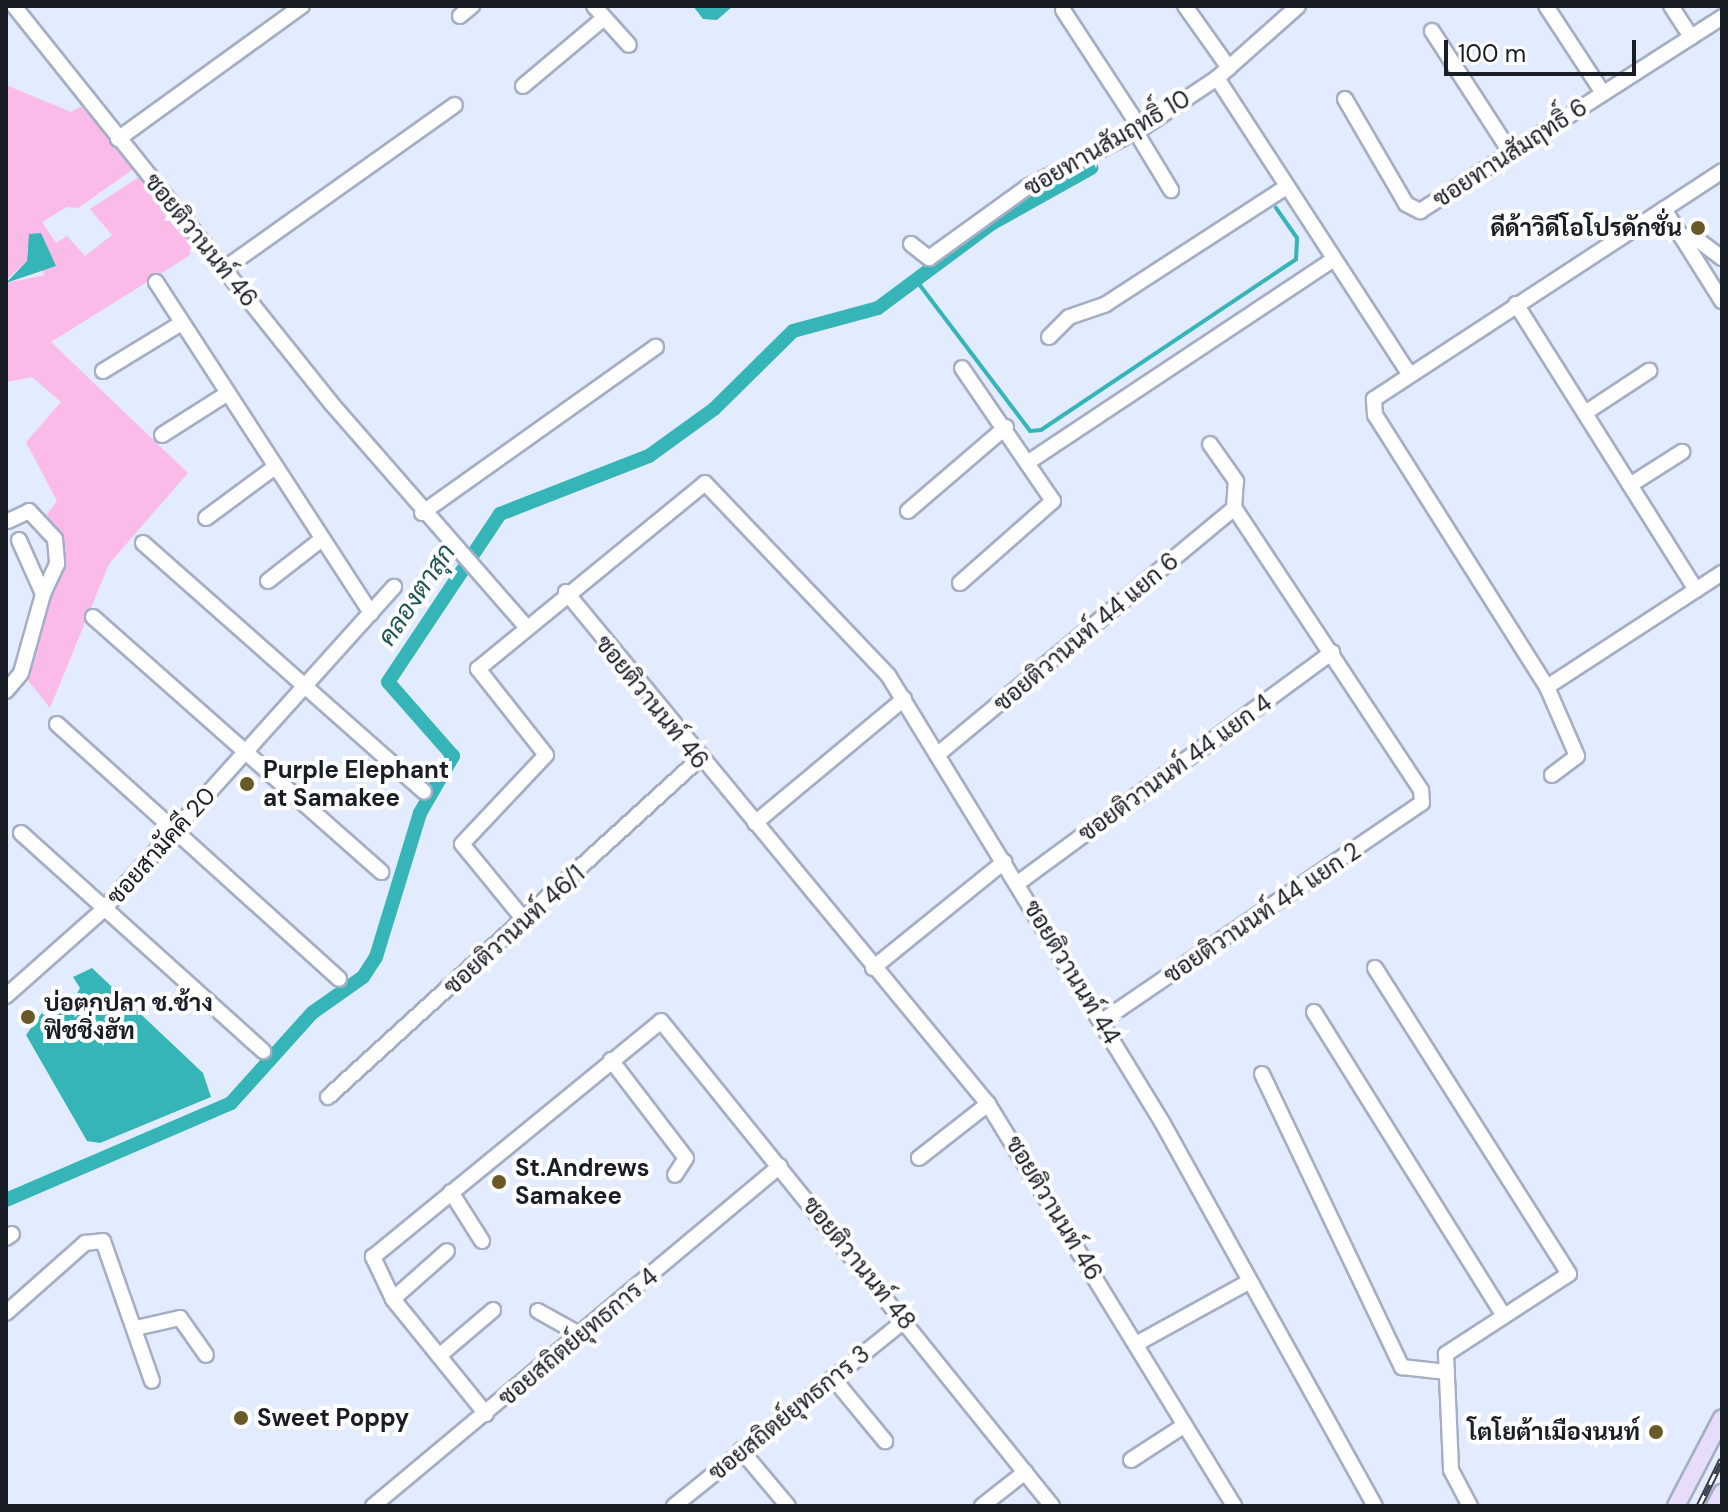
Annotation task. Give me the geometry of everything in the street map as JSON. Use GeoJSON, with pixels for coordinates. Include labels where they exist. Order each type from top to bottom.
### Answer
{"type":"FeatureCollection","features":[{"type":"Feature","properties":{"kind":"main road"},"geometry":{"type":"LineString","coordinates":[[1676,1506],[1722,1418]]}},
{"type":"Feature","properties":{"kind":"main road"},"geometry":{"type":"LineString","coordinates":[[1715,1506],[1722,1493]]}},
{"type":"Feature","properties":{"kind":"street","name":"ซอยติวานนท์ 46"},"geometry":{"type":"LineString","coordinates":[[14,6],[422,513],[470,560],[525,625]]}},
{"type":"Feature","properties":{"kind":"street"},"geometry":{"type":"LineString","coordinates":[[118,139],[302,6]]}},
{"type":"Feature","properties":{"kind":"street"},"geometry":{"type":"LineString","coordinates":[[460,16],[472,6]]}},
{"type":"Feature","properties":{"kind":"street"},"geometry":{"type":"LineString","coordinates":[[594,6],[629,45]]}},
{"type":"Feature","properties":{"kind":"street"},"geometry":{"type":"LineString","coordinates":[[1185,6],[1229,68]]}},
{"type":"Feature","properties":{"kind":"street","name":"ซอยทานสัมฤทธิ์ 10"},"geometry":{"type":"LineString","coordinates":[[911,244],[929,258],[1029,186],[1138,130],[1217,78],[1298,6]]}},
{"type":"Feature","properties":{"kind":"street"},"geometry":{"type":"LineString","coordinates":[[1546,6],[1603,93]]}},
{"type":"Feature","properties":{"kind":"street"},"geometry":{"type":"LineString","coordinates":[[1671,6],[1691,37]]}},
{"type":"Feature","properties":{"kind":"street"},"geometry":{"type":"LineString","coordinates":[[1063,10],[1138,130],[1171,190]]}},
{"type":"Feature","properties":{"kind":"street","name":"ซอยทานสัมฤทธิ์ 6"},"geometry":{"type":"LineString","coordinates":[[1345,99],[1406,204],[1420,211],[1722,17]]}},
{"type":"Feature","properties":{"kind":"street"},"geometry":{"type":"LineString","coordinates":[[523,86],[604,18]]}},
{"type":"Feature","properties":{"kind":"street"},"geometry":{"type":"LineString","coordinates":[[1432,31],[1511,153]]}},
{"type":"Feature","properties":{"kind":"street"},"geometry":{"type":"LineString","coordinates":[[1217,78],[1283,189],[1409,374]]}},
{"type":"Feature","properties":{"kind":"street"},"geometry":{"type":"LineString","coordinates":[[224,269],[455,105]]}},
{"type":"Feature","properties":{"kind":"street"},"geometry":{"type":"LineString","coordinates":[[1552,775],[1577,756],[1547,687],[1375,415],[1374,399],[1722,171]]}},
{"type":"Feature","properties":{"kind":"street"},"geometry":{"type":"LineString","coordinates":[[1049,337],[1069,317],[1106,304],[1283,189]]}},
{"type":"Feature","properties":{"kind":"street"},"geometry":{"type":"LineString","coordinates":[[1664,209],[1722,301]]}},
{"type":"Feature","properties":{"kind":"street"},"geometry":{"type":"LineString","coordinates":[[1681,236],[1694,237],[1722,258]]}},
{"type":"Feature","properties":{"kind":"street"},"geometry":{"type":"LineString","coordinates":[[1030,461],[1331,261]]}},
{"type":"Feature","properties":{"kind":"street"},"geometry":{"type":"LineString","coordinates":[[156,282],[180,324],[371,613]]}},
{"type":"Feature","properties":{"kind":"street"},"geometry":{"type":"LineString","coordinates":[[1516,304],[1696,590]]}},
{"type":"Feature","properties":{"kind":"street"},"geometry":{"type":"LineString","coordinates":[[103,371],[180,324]]}},
{"type":"Feature","properties":{"kind":"street"},"geometry":{"type":"LineString","coordinates":[[422,513],[656,347]]}},
{"type":"Feature","properties":{"kind":"street"},"geometry":{"type":"LineString","coordinates":[[960,583],[1050,505],[1030,461],[962,368]]}},
{"type":"Feature","properties":{"kind":"street"},"geometry":{"type":"LineString","coordinates":[[1585,413],[1649,371]]}},
{"type":"Feature","properties":{"kind":"street"},"geometry":{"type":"LineString","coordinates":[[162,435],[228,393]]}},
{"type":"Feature","properties":{"kind":"street"},"geometry":{"type":"LineString","coordinates":[[908,511],[1006,427]]}},
{"type":"Feature","properties":{"kind":"street"},"geometry":{"type":"LineString","coordinates":[[1210,444],[1236,481],[1234,508],[1332,652]]}},
{"type":"Feature","properties":{"kind":"street"},"geometry":{"type":"LineString","coordinates":[[1630,485],[1682,452]]}},
{"type":"Feature","properties":{"kind":"street"},"geometry":{"type":"LineString","coordinates":[[206,518],[275,467]]}},
{"type":"Feature","properties":{"kind":"street","name":"ซอยติวานนท์ 44"},"geometry":{"type":"LineString","coordinates":[[566,592],[705,483],[904,699],[1102,1021],[1375,1506]]}},
{"type":"Feature","properties":{"kind":"street","name":"ซอยติวานนท์ 44 แยก 6"},"geometry":{"type":"LineString","coordinates":[[937,755],[1234,508]]}},
{"type":"Feature","properties":{"kind":"street"},"geometry":{"type":"LineString","coordinates":[[6,691],[21,673],[43,594],[57,564],[55,539],[29,511],[8,521]]}},
{"type":"Feature","properties":{"kind":"street"},"geometry":{"type":"LineString","coordinates":[[268,581],[322,539]]}},
{"type":"Feature","properties":{"kind":"street"},"geometry":{"type":"LineString","coordinates":[[19,540],[43,594]]}},
{"type":"Feature","properties":{"kind":"street"},"geometry":{"type":"LineString","coordinates":[[143,543],[424,792]]}},
{"type":"Feature","properties":{"kind":"street"},"geometry":{"type":"LineString","coordinates":[[1547,687],[1722,573]]}},
{"type":"Feature","properties":{"kind":"street","name":"ซอยสามัคคี 20"},"geometry":{"type":"LineString","coordinates":[[6,996],[103,910],[394,587]]}},
{"type":"Feature","properties":{"kind":"street","name":"ซอยติวานนท์ 46"},"geometry":{"type":"LineString","coordinates":[[566,592],[698,760],[755,823],[988,1104],[1234,1506]]}},
{"type":"Feature","properties":{"kind":"street"},"geometry":{"type":"LineString","coordinates":[[525,921],[462,844],[545,763],[539,745],[478,669],[566,592]]}},
{"type":"Feature","properties":{"kind":"street"},"geometry":{"type":"LineString","coordinates":[[93,617],[381,872]]}},
{"type":"Feature","properties":{"kind":"street","name":"ซอยติวานนท์ 44 แยก 2"},"geometry":{"type":"LineString","coordinates":[[1102,1021],[1422,803],[1421,790],[1332,652]]}},
{"type":"Feature","properties":{"kind":"street","name":"ซอยติวานนท์ 44 แยก 4"},"geometry":{"type":"LineString","coordinates":[[1018,883],[1332,652]]}},
{"type":"Feature","properties":{"kind":"street"},"geometry":{"type":"LineString","coordinates":[[755,823],[904,699]]}},
{"type":"Feature","properties":{"kind":"street"},"geometry":{"type":"LineString","coordinates":[[57,724],[177,829],[339,979]]}},
{"type":"Feature","properties":{"kind":"street","name":"ซอยติวานนท์ 46/1"},"geometry":{"type":"LineString","coordinates":[[328,1097],[525,921],[698,760]]}},
{"type":"Feature","properties":{"kind":"street"},"geometry":{"type":"LineString","coordinates":[[21,833],[263,1051]]}},
{"type":"Feature","properties":{"kind":"street"},"geometry":{"type":"LineString","coordinates":[[873,968],[1004,862]]}},
{"type":"Feature","properties":{"kind":"street"},"geometry":{"type":"LineString","coordinates":[[1375,968],[1569,1274],[1446,1354],[1451,1470],[1470,1506]]}},
{"type":"Feature","properties":{"kind":"street"},"geometry":{"type":"LineString","coordinates":[[1314,1012],[1504,1316]]}},
{"type":"Feature","properties":{"kind":"street","name":"ซอยติวานนท์ 48"},"geometry":{"type":"LineString","coordinates":[[611,1060],[664,1022],[1052,1506]]}},
{"type":"Feature","properties":{"kind":"street"},"geometry":{"type":"LineString","coordinates":[[486,1414],[393,1299],[372,1267],[378,1249],[611,1060],[686,1158],[675,1175]]}},
{"type":"Feature","properties":{"kind":"street"},"geometry":{"type":"LineString","coordinates":[[1262,1074],[1402,1367],[1447,1372]]}},
{"type":"Feature","properties":{"kind":"street"},"geometry":{"type":"LineString","coordinates":[[919,1158],[988,1104]]}},
{"type":"Feature","properties":{"kind":"street","name":"ซอยสถิตย์ยุทธการ 4"},"geometry":{"type":"LineString","coordinates":[[373,1506],[780,1166]]}},
{"type":"Feature","properties":{"kind":"street"},"geometry":{"type":"LineString","coordinates":[[451,1192],[482,1241]]}},
{"type":"Feature","properties":{"kind":"street"},"geometry":{"type":"LineString","coordinates":[[6,1313],[94,1238],[112,1255],[152,1381]]}},
{"type":"Feature","properties":{"kind":"street"},"geometry":{"type":"LineString","coordinates":[[393,1299],[447,1251]]}},
{"type":"Feature","properties":{"kind":"street"},"geometry":{"type":"LineString","coordinates":[[1136,1344],[1250,1281]]}},
{"type":"Feature","properties":{"kind":"street"},"geometry":{"type":"LineString","coordinates":[[439,1356],[493,1310]]}},
{"type":"Feature","properties":{"kind":"street"},"geometry":{"type":"LineString","coordinates":[[538,1311],[581,1335]]}},
{"type":"Feature","properties":{"kind":"street"},"geometry":{"type":"LineString","coordinates":[[136,1328],[180,1318],[206,1355]]}},
{"type":"Feature","properties":{"kind":"street","name":"ซอยสถิตย์ยุทธการ 3"},"geometry":{"type":"LineString","coordinates":[[674,1506],[905,1320]]}},
{"type":"Feature","properties":{"kind":"street"},"geometry":{"type":"LineString","coordinates":[[833,1378],[885,1441]]}},
{"type":"Feature","properties":{"kind":"street"},"geometry":{"type":"LineString","coordinates":[[1131,1460],[1185,1425]]}},
{"type":"Feature","properties":{"kind":"street"},"geometry":{"type":"LineString","coordinates":[[741,1450],[788,1506]]}},
{"type":"Feature","properties":{"kind":"street"},"geometry":{"type":"LineString","coordinates":[[982,1506],[1025,1472]]}},
{"type":"Feature","properties":{"kind":"shaded area"},"geometry":{"type":"Polygon","coordinates":[[[693,6],[733,6],[717,20],[703,19],[693,6]]]}},
{"type":"Feature","properties":{"kind":"shaded area"},"geometry":{"type":"Polygon","coordinates":[[[6,85],[71,112],[81,106],[135,168],[78,208],[67,207],[42,222],[56,243],[67,236],[85,256],[112,235],[90,209],[139,177],[193,243],[189,256],[51,342],[188,473],[109,564],[50,708],[27,679],[62,551],[47,514],[57,501],[26,442],[61,402],[32,377],[6,382],[6,283],[45,275],[27,247],[27,261],[6,280],[6,85]]]}},
{"type":"Feature","properties":{"kind":"shaded area"},"geometry":{"type":"Polygon","coordinates":[[[41,233],[56,266],[6,283],[27,261],[29,234],[41,233]]]}},
{"type":"Feature","properties":{"kind":"shaded area"},"geometry":{"type":"Polygon","coordinates":[[[92,968],[203,1073],[211,1097],[100,1143],[87,1141],[26,1035],[42,1013],[50,1021],[72,1003],[80,988],[73,977],[92,968]]]}},
{"type":"Feature","properties":{"kind":"waterway","name":"คลองตาสุก"},"geometry":{"type":"LineString","coordinates":[[6,1200],[231,1103],[312,1013],[363,977],[376,957],[420,813],[453,756],[388,682],[500,514],[649,456],[714,409],[793,331],[878,308],[991,224],[1091,168]]}},
{"type":"Feature","properties":{"kind":"waterway"},"geometry":{"type":"LineString","coordinates":[[919,284],[1030,431],[1041,430],[1296,259],[1297,238],[1276,208]]}},
{"type":"Feature","properties":{"kind":"railway"},"geometry":{"type":"LineString","coordinates":[[1699,1506],[1722,1459]]}},
{"type":"Feature","properties":{"kind":"place","name":"ดีด้าวิดีโอโปรดักชั่น"},"geometry":{"type":"Point","coordinates":[1698,228]}},
{"type":"Feature","properties":{"kind":"place","name":"Purple Elephant at Samakee"},"geometry":{"type":"Point","coordinates":[247,784]}},
{"type":"Feature","properties":{"kind":"place","name":"บ่อตกปลา ช.ช้าง ฟิชชิ่งฮัท"},"geometry":{"type":"Point","coordinates":[28,1017]}},
{"type":"Feature","properties":{"kind":"place","name":"St.Andrews Samakee"},"geometry":{"type":"Point","coordinates":[499,1182]}},
{"type":"Feature","properties":{"kind":"place","name":"Sweet Poppy"},"geometry":{"type":"Point","coordinates":[241,1418]}},
{"type":"Feature","properties":{"kind":"place","name":"โตโยต้าเมืองนนท์"},"geometry":{"type":"Point","coordinates":[1656,1432]}}]}
